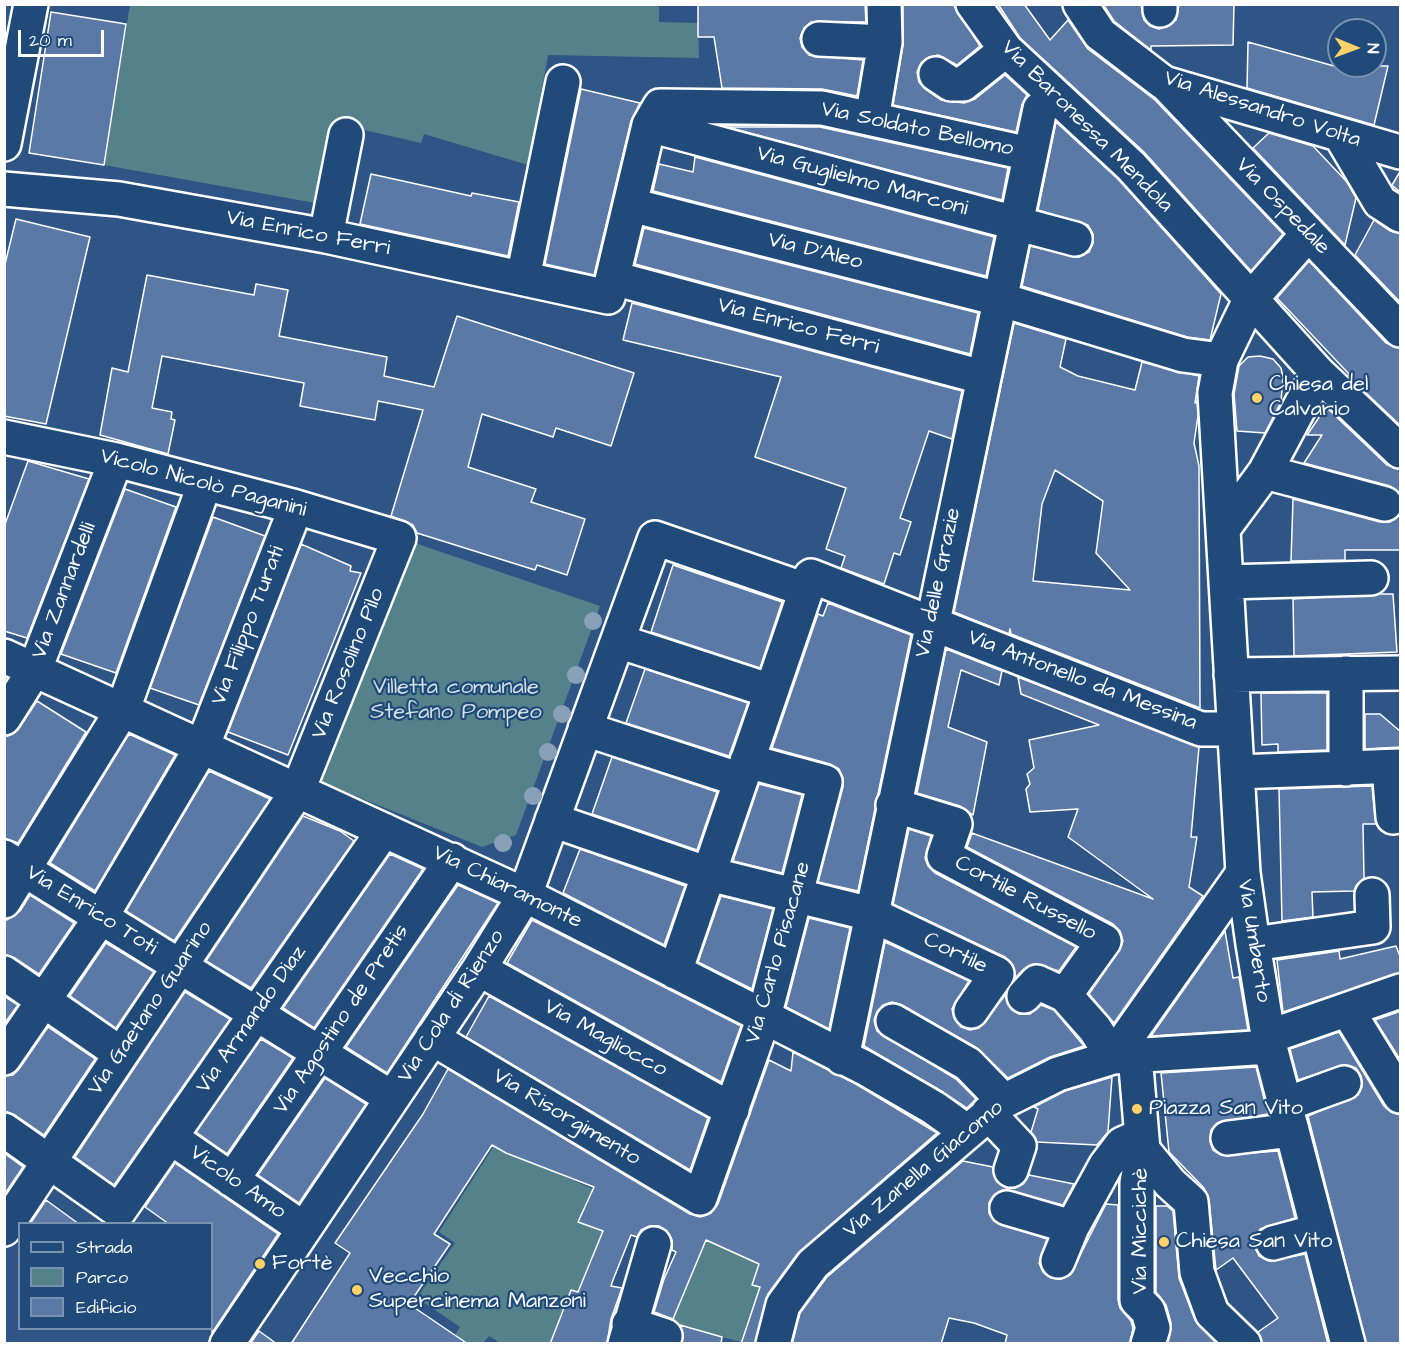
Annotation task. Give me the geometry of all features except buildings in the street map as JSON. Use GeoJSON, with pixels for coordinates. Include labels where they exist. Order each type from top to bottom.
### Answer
{"type":"FeatureCollection","features":[{"type":"Feature","properties":{"kind":"street"},"geometry":{"type":"LineString","coordinates":[[4,144],[31,4]]}},
{"type":"Feature","properties":{"kind":"street"},"geometry":{"type":"LineString","coordinates":[[872,119],[885,42],[884,4]]}},
{"type":"Feature","properties":{"kind":"street","name":"Via Baronessa Mendola"},"geometry":{"type":"LineString","coordinates":[[973,4],[1006,50],[1131,166],[1318,374],[1401,451]]}},
{"type":"Feature","properties":{"kind":"street","name":"Via Alessandro Volta"},"geometry":{"type":"LineString","coordinates":[[1080,4],[1100,34],[1164,83],[1401,152]]}},
{"type":"Feature","properties":{"kind":"street"},"geometry":{"type":"LineString","coordinates":[[819,39],[885,42]]}},
{"type":"Feature","properties":{"kind":"street"},"geometry":{"type":"LineString","coordinates":[[936,74],[951,84],[963,84],[1006,50]]}},
{"type":"Feature","properties":{"kind":"street"},"geometry":{"type":"LineString","coordinates":[[523,278],[563,82]]}},
{"type":"Feature","properties":{"kind":"street","name":"Via Ospedale"},"geometry":{"type":"LineString","coordinates":[[1164,83],[1401,330]]}},
{"type":"Feature","properties":{"kind":"street","name":"Via Soldato Bellomo"},"geometry":{"type":"LineString","coordinates":[[654,115],[822,108],[1030,154]]}},
{"type":"Feature","properties":{"kind":"street","name":"Via delle Grazie"},"geometry":{"type":"LineString","coordinates":[[842,1058],[982,377],[1040,109]]}},
{"type":"Feature","properties":{"kind":"street"},"geometry":{"type":"LineString","coordinates":[[611,288],[654,115]]}},
{"type":"Feature","properties":{"kind":"street","name":"Via Guglielmo Marconi"},"geometry":{"type":"LineString","coordinates":[[654,115],[1075,239]]}},
{"type":"Feature","properties":{"kind":"street"},"geometry":{"type":"LineString","coordinates":[[326,236],[346,135]]}},
{"type":"Feature","properties":{"kind":"street"},"geometry":{"type":"LineString","coordinates":[[1341,136],[1380,202],[1401,215]]}},
{"type":"Feature","properties":{"kind":"street","name":"Via Enrico Ferri"},"geometry":{"type":"LineString","coordinates":[[4,189],[120,199],[326,236],[523,278],[611,288],[982,377]]}},
{"type":"Feature","properties":{"kind":"street","name":"Via D'Aleo"},"geometry":{"type":"LineString","coordinates":[[631,205],[999,298],[1183,355],[1221,360]]}},
{"type":"Feature","properties":{"kind":"street","name":"Via Umberto"},"geometry":{"type":"LineString","coordinates":[[1308,234],[1250,300],[1221,360],[1215,393],[1243,873],[1252,944],[1269,1042],[1318,1231],[1320,1284],[1348,1344]]}},
{"type":"Feature","properties":{"kind":"street"},"geometry":{"type":"LineString","coordinates":[[1223,529],[1265,472],[1318,374]]}},
{"type":"Feature","properties":{"kind":"street","name":"Vicolo Nicolò Paganini"},"geometry":{"type":"LineString","coordinates":[[4,437],[116,460],[296,507],[399,538]]}},
{"type":"Feature","properties":{"kind":"street","name":"Via Zannardelli"},"geometry":{"type":"LineString","coordinates":[[4,718],[35,669],[116,460]]}},
{"type":"Feature","properties":{"kind":"street"},"geometry":{"type":"LineString","coordinates":[[1265,472],[1385,504]]}},
{"type":"Feature","properties":{"kind":"street"},"geometry":{"type":"LineString","coordinates":[[4,901],[15,863],[123,709],[205,483]]}},
{"type":"Feature","properties":{"kind":"street","name":"Via Filippo Turati"},"geometry":{"type":"LineString","coordinates":[[203,745],[296,507]]}},
{"type":"Feature","properties":{"kind":"street","name":"Via Rosolino Pilo"},"geometry":{"type":"LineString","coordinates":[[298,790],[399,538]]}},
{"type":"Feature","properties":{"kind":"street","name":"Via Cola di Rienzo"},"geometry":{"type":"LineString","coordinates":[[227,1344],[479,969],[525,895],[655,538],[806,590]]}},
{"type":"Feature","properties":{"kind":"street","name":"Via Antonello da Messina"},"geometry":{"type":"LineString","coordinates":[[806,590],[811,576],[1201,729],[1234,729]]}},
{"type":"Feature","properties":{"kind":"street"},"geometry":{"type":"LineString","coordinates":[[1226,582],[1371,578]]}},
{"type":"Feature","properties":{"kind":"street"},"geometry":{"type":"LineString","coordinates":[[675,972],[806,590]]}},
{"type":"Feature","properties":{"kind":"street"},"geometry":{"type":"LineString","coordinates":[[618,641],[771,692]]}},
{"type":"Feature","properties":{"kind":"street","name":"Via Chiaramonte"},"geometry":{"type":"LineString","coordinates":[[4,656],[203,745],[525,895],[865,1068],[934,1108],[986,1115]]}},
{"type":"Feature","properties":{"kind":"street"},"geometry":{"type":"LineString","coordinates":[[1346,673],[1346,769]]}},
{"type":"Feature","properties":{"kind":"street"},"geometry":{"type":"LineString","coordinates":[[1232,675],[1401,673]]}},
{"type":"Feature","properties":{"kind":"street"},"geometry":{"type":"LineString","coordinates":[[585,729],[744,771]]}},
{"type":"Feature","properties":{"kind":"street"},"geometry":{"type":"LineString","coordinates":[[4,1059],[101,917],[203,745]]}},
{"type":"Feature","properties":{"kind":"street"},"geometry":{"type":"LineString","coordinates":[[1237,772],[1395,766],[1393,817],[1401,816]]}},
{"type":"Feature","properties":{"kind":"street","name":"Via Carlo Pisacane"},"geometry":{"type":"LineString","coordinates":[[700,1198],[764,1017],[825,782],[744,771]]}},
{"type":"Feature","properties":{"kind":"street","name":"Via Gaetano Guarino"},"geometry":{"type":"LineString","coordinates":[[4,1229],[298,790]]}},
{"type":"Feature","properties":{"kind":"street","name":"Cortile Russello"},"geometry":{"type":"LineString","coordinates":[[893,804],[955,824],[944,856],[1104,941],[1065,995]]}},
{"type":"Feature","properties":{"kind":"street"},"geometry":{"type":"LineString","coordinates":[[552,820],[709,874],[871,914]]}},
{"type":"Feature","properties":{"kind":"street","name":"Via Armando Diaz"},"geometry":{"type":"LineString","coordinates":[[50,1161],[119,1211],[384,830]]}},
{"type":"Feature","properties":{"kind":"street","name":"Via Agostino de Pretis"},"geometry":{"type":"LineString","coordinates":[[232,1180],[452,861]]}},
{"type":"Feature","properties":{"kind":"street","name":"Via Enrico Toti"},"geometry":{"type":"LineString","coordinates":[[15,863],[392,1098]]}},
{"type":"Feature","properties":{"kind":"street"},"geometry":{"type":"LineString","coordinates":[[1024,996],[1037,982],[1065,995],[1095,1029],[1124,1056],[1243,873]]}},
{"type":"Feature","properties":{"kind":"street"},"geometry":{"type":"LineString","coordinates":[[1252,944],[1373,927],[1372,895]]}},
{"type":"Feature","properties":{"kind":"street","name":"Cortile"},"geometry":{"type":"LineString","coordinates":[[871,914],[997,974],[971,1011]]}},
{"type":"Feature","properties":{"kind":"street","name":"Via Magliocco"},"geometry":{"type":"LineString","coordinates":[[479,969],[732,1110]]}},
{"type":"Feature","properties":{"kind":"street"},"geometry":{"type":"LineString","coordinates":[[4,973],[121,1054]]}},
{"type":"Feature","properties":{"kind":"street","name":"Via Zanella Giacomo"},"geometry":{"type":"LineString","coordinates":[[772,1344],[783,1305],[813,1264],[986,1115],[1058,1074],[1124,1056],[1269,1042],[1401,991]]}},
{"type":"Feature","properties":{"kind":"street"},"geometry":{"type":"LineString","coordinates":[[1348,1011],[1398,1086]]}},
{"type":"Feature","properties":{"kind":"street"},"geometry":{"type":"LineString","coordinates":[[893,1021],[968,1064],[986,1115],[1019,1146],[1011,1170]]}},
{"type":"Feature","properties":{"kind":"street","name":"Via Risorgimento"},"geometry":{"type":"LineString","coordinates":[[432,1038],[700,1198]]}},
{"type":"Feature","properties":{"kind":"street","name":"Via Miccichè"},"geometry":{"type":"LineString","coordinates":[[1124,1056],[1142,1143],[1137,1183],[1137,1300],[1148,1311],[1153,1328],[1148,1344]]}},
{"type":"Feature","properties":{"kind":"street"},"geometry":{"type":"LineString","coordinates":[[1228,1138],[1289,1117],[1344,1083]]}},
{"type":"Feature","properties":{"kind":"street"},"geometry":{"type":"LineString","coordinates":[[4,1130],[50,1161]]}},
{"type":"Feature","properties":{"kind":"street","name":"Vicolo Amo"},"geometry":{"type":"LineString","coordinates":[[170,1137],[304,1229]]}},
{"type":"Feature","properties":{"kind":"street"},"geometry":{"type":"LineString","coordinates":[[1058,1261],[1072,1227],[1106,1165],[1122,1144],[1142,1143],[1170,1183],[1191,1202],[1197,1272],[1212,1313],[1244,1344]]}},
{"type":"Feature","properties":{"kind":"street"},"geometry":{"type":"LineString","coordinates":[[1007,1208],[1072,1227]]}},
{"type":"Feature","properties":{"kind":"street"},"geometry":{"type":"LineString","coordinates":[[1273,1244],[1318,1231]]}},
{"type":"Feature","properties":{"kind":"street"},"geometry":{"type":"LineString","coordinates":[[654,1244],[627,1334],[665,1336]]}},
{"type":"Feature","properties":{"kind":"green space"},"geometry":{"type":"Polygon","coordinates":[[[659,4],[659,22],[698,23],[699,58],[548,55],[528,165],[424,134],[421,143],[338,124],[321,204],[104,165],[130,5],[659,4]]]}},
{"type":"Feature","properties":{"kind":"green space","name":"Villetta comunale Stefano Pompeo"},"geometry":{"type":"Polygon","coordinates":[[[406,540],[600,606],[516,835],[482,847],[316,780],[406,540]]]}},
{"type":"Feature","properties":{"kind":"green space"},"geometry":{"type":"Polygon","coordinates":[[[494,1146],[593,1189],[578,1222],[603,1231],[578,1292],[571,1290],[561,1315],[570,1320],[578,1343],[500,1343],[489,1336],[483,1343],[450,1343],[460,1327],[417,1298],[455,1243],[439,1232],[494,1146]]]}},
{"type":"Feature","properties":{"kind":"green space"},"geometry":{"type":"Polygon","coordinates":[[[771,1229],[752,1284],[760,1287],[741,1342],[722,1337],[701,1343],[662,1344],[706,1240],[771,1229]]]}},
{"type":"Feature","properties":{"kind":"place","name":"Chiesa del Calvario"},"geometry":{"type":"Point","coordinates":[1257,398]}},
{"type":"Feature","properties":{"kind":"place","name":"Piazza San Vito"},"geometry":{"type":"Point","coordinates":[1137,1109]}},
{"type":"Feature","properties":{"kind":"place","name":"Chiesa San Vito"},"geometry":{"type":"Point","coordinates":[1164,1242]}},
{"type":"Feature","properties":{"kind":"place","name":"Fortè"},"geometry":{"type":"Point","coordinates":[260,1264]}},
{"type":"Feature","properties":{"kind":"place","name":"Vecchio Supercinema Manzoni"},"geometry":{"type":"Point","coordinates":[357,1290]}}]}
